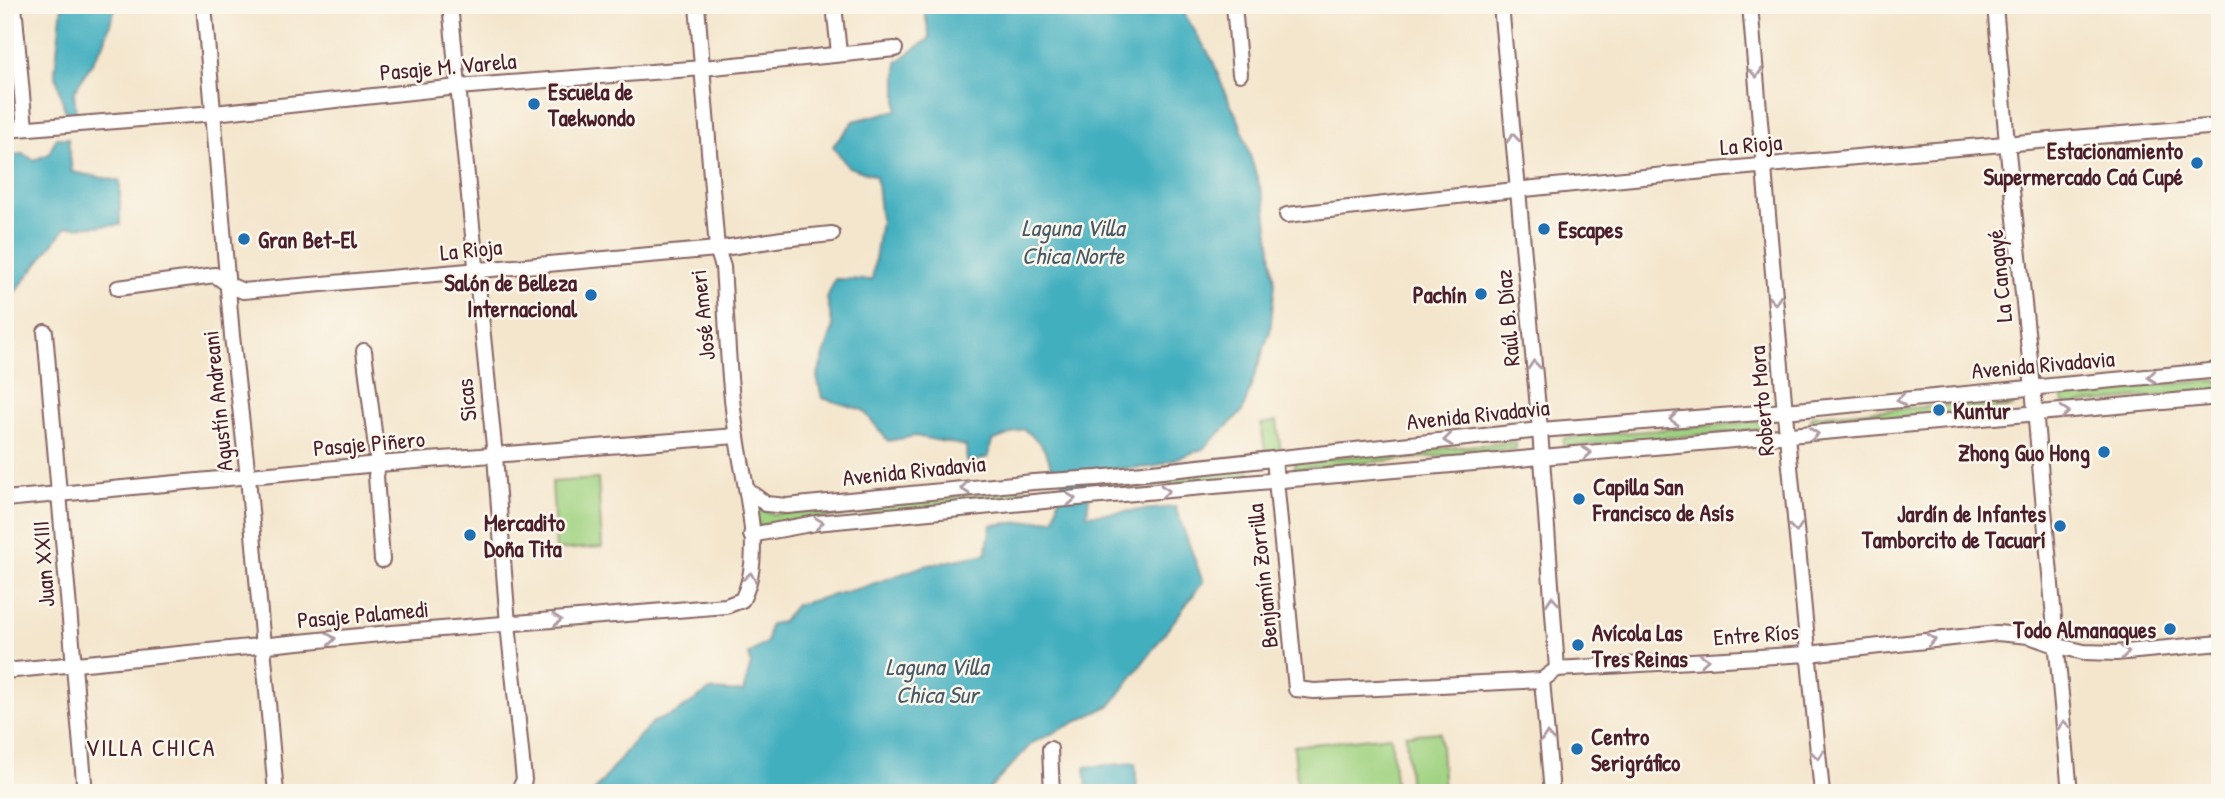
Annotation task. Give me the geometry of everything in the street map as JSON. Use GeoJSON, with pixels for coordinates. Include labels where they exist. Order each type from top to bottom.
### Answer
{"type":"FeatureCollection","features":[{"type":"Feature","properties":{"kind":"street"},"geometry":{"type":"LineString","coordinates":[[14,5],[25,128]]}},
{"type":"Feature","properties":{"kind":"street","name":"Agustín Andreani"},"geometry":{"type":"LineString","coordinates":[[204,5],[232,337],[248,477],[276,793]]}},
{"type":"Feature","properties":{"kind":"street","name":"Sicas"},"geometry":{"type":"LineString","coordinates":[[450,5],[524,780],[517,792]]}},
{"type":"Feature","properties":{"kind":"street","name":"José Ameri"},"geometry":{"type":"LineString","coordinates":[[697,5],[716,250],[723,267],[736,436],[747,490],[751,535],[752,572],[748,587],[742,600],[726,606]]}},
{"type":"Feature","properties":{"kind":"street"},"geometry":{"type":"LineString","coordinates":[[834,5],[839,53]]}},
{"type":"Feature","properties":{"kind":"street"},"geometry":{"type":"LineString","coordinates":[[1234,5],[1240,74]]}},
{"type":"Feature","properties":{"kind":"street","name":"Raúl B. Díaz"},"geometry":{"type":"LineString","coordinates":[[1501,5],[1540,430],[1558,670]]}},
{"type":"Feature","properties":{"kind":"street","name":"Roberto Mora"},"geometry":{"type":"LineString","coordinates":[[1750,5],[1787,436],[1822,793]]}},
{"type":"Feature","properties":{"kind":"street","name":"La Cangayé"},"geometry":{"type":"LineString","coordinates":[[1995,5],[2034,388],[2070,793]]}},
{"type":"Feature","properties":{"kind":"street","name":"Pasaje M. Varela"},"geometry":{"type":"LineString","coordinates":[[5,130],[895,49]]}},
{"type":"Feature","properties":{"kind":"street","name":"La Rioja"},"geometry":{"type":"LineString","coordinates":[[1287,215],[1518,188],[2220,126]]}},
{"type":"Feature","properties":{"kind":"street","name":"La Rioja"},"geometry":{"type":"LineString","coordinates":[[118,288],[215,275],[243,291],[716,250],[832,234]]}},
{"type":"Feature","properties":{"kind":"street","name":"Juan XXIII"},"geometry":{"type":"LineString","coordinates":[[45,332],[85,793]]}},
{"type":"Feature","properties":{"kind":"street"},"geometry":{"type":"LineString","coordinates":[[364,351],[378,464],[376,476],[382,560]]}},
{"type":"Feature","properties":{"kind":"street","name":"Avenida Rivadavia"},"geometry":{"type":"LineString","coordinates":[[747,490],[766,504],[787,506],[1050,480],[1097,478],[1540,430],[1785,411],[2220,370]]}},
{"type":"Feature","properties":{"kind":"street","name":"Avenida Rivadavia"},"geometry":{"type":"LineString","coordinates":[[751,535],[816,523],[1044,501],[2220,397]]}},
{"type":"Feature","properties":{"kind":"street","name":"Pasaje Piñero"},"geometry":{"type":"LineString","coordinates":[[5,499],[378,464],[736,436]]}},
{"type":"Feature","properties":{"kind":"street","name":"Benjamín Zorrilla"},"geometry":{"type":"LineString","coordinates":[[1274,459],[1296,689]]}},
{"type":"Feature","properties":{"kind":"street","name":"Pasaje Palamedi"},"geometry":{"type":"LineString","coordinates":[[5,671],[380,634],[726,606]]}},
{"type":"Feature","properties":{"kind":"street","name":"Entre Ríos"},"geometry":{"type":"LineString","coordinates":[[1296,689],[1314,691],[1542,680],[1558,670],[1808,654],[1997,633],[2029,636],[2084,652],[2116,653],[2220,643]]}},
{"type":"Feature","properties":{"kind":"street"},"geometry":{"type":"LineString","coordinates":[[1542,680],[1552,793]]}},
{"type":"Feature","properties":{"kind":"street"},"geometry":{"type":"LineString","coordinates":[[1050,749],[1052,793]]}},
{"type":"Feature","properties":{"kind":"green space"},"geometry":{"type":"Polygon","coordinates":[[[2220,380],[2220,390],[2064,405],[2062,393],[2220,380]]]}},
{"type":"Feature","properties":{"kind":"green space"},"geometry":{"type":"Polygon","coordinates":[[[2012,400],[2013,407],[1811,426],[1811,416],[2012,400]]]}},
{"type":"Feature","properties":{"kind":"green space"},"geometry":{"type":"Polygon","coordinates":[[[1277,421],[1281,454],[1266,456],[1261,424],[1277,421]]]}},
{"type":"Feature","properties":{"kind":"green space"},"geometry":{"type":"Polygon","coordinates":[[[1764,421],[1765,429],[1563,447],[1564,438],[1764,421]]]}},
{"type":"Feature","properties":{"kind":"green space"},"geometry":{"type":"Polygon","coordinates":[[[1516,442],[1516,449],[1294,469],[1296,461],[1516,442]]]}},
{"type":"Feature","properties":{"kind":"green space"},"geometry":{"type":"Polygon","coordinates":[[[1249,467],[1250,477],[760,526],[753,519],[754,508],[774,514],[1249,467]]]}},
{"type":"Feature","properties":{"kind":"green space"},"geometry":{"type":"Polygon","coordinates":[[[598,479],[602,547],[556,550],[552,482],[598,479]]]}},
{"type":"Feature","properties":{"kind":"green space"},"geometry":{"type":"Polygon","coordinates":[[[1440,732],[1444,793],[1410,793],[1406,735],[1440,732]]]}},
{"type":"Feature","properties":{"kind":"green space"},"geometry":{"type":"Polygon","coordinates":[[[1391,736],[1396,793],[1298,793],[1294,746],[1391,736]]]}},
{"type":"Feature","properties":{"kind":"water"},"geometry":{"type":"Polygon","coordinates":[[[62,5],[116,5],[104,43],[74,92],[76,113],[65,111],[55,72],[62,5]]]}},
{"type":"Feature","properties":{"kind":"water","name":"Laguna Villa Chica Norte"},"geometry":{"type":"Polygon","coordinates":[[[923,5],[1179,5],[1213,61],[1239,121],[1265,203],[1275,283],[1270,331],[1242,412],[1203,449],[1153,467],[1092,470],[1087,515],[1175,507],[1203,582],[1111,705],[1032,743],[986,793],[593,793],[653,722],[674,714],[710,690],[743,692],[751,664],[749,654],[767,642],[770,624],[782,622],[796,605],[864,587],[924,566],[986,554],[991,525],[1055,519],[1064,473],[1051,467],[1042,445],[1023,429],[992,441],[988,457],[967,464],[966,446],[915,436],[888,441],[863,410],[822,398],[817,377],[833,328],[827,298],[835,279],[872,280],[881,220],[876,176],[848,167],[833,146],[854,121],[897,110],[897,62],[930,38],[923,5]]]}},
{"type":"Feature","properties":{"kind":"water"},"geometry":{"type":"Polygon","coordinates":[[[56,138],[68,138],[72,172],[120,181],[120,225],[66,227],[5,305],[5,155],[23,154],[34,160],[49,154],[56,138]]]}},
{"type":"Feature","properties":{"kind":"water"},"geometry":{"type":"Polygon","coordinates":[[[1135,763],[1137,789],[1087,792],[1085,767],[1135,763]]]}},
{"type":"Feature","properties":{"kind":"place","name":"Escuela de Taekwondo"},"geometry":{"type":"Point","coordinates":[534,104]}},
{"type":"Feature","properties":{"kind":"place","name":"Estacionamiento Supermercado Caá Cupé"},"geometry":{"type":"Point","coordinates":[2197,163]}},
{"type":"Feature","properties":{"kind":"place","name":"Escapes"},"geometry":{"type":"Point","coordinates":[1544,229]}},
{"type":"Feature","properties":{"kind":"place","name":"Gran Bet-El"},"geometry":{"type":"Point","coordinates":[244,239]}},
{"type":"Feature","properties":{"kind":"place","name":"Pachín"},"geometry":{"type":"Point","coordinates":[1481,294]}},
{"type":"Feature","properties":{"kind":"place","name":"Salón de Belleza Internacional"},"geometry":{"type":"Point","coordinates":[591,295]}},
{"type":"Feature","properties":{"kind":"place","name":"Kuntur"},"geometry":{"type":"Point","coordinates":[1939,410]}},
{"type":"Feature","properties":{"kind":"place","name":"Zhong Guo Hong"},"geometry":{"type":"Point","coordinates":[2104,452]}},
{"type":"Feature","properties":{"kind":"place","name":"Capilla San Francisco de Asís"},"geometry":{"type":"Point","coordinates":[1579,499]}},
{"type":"Feature","properties":{"kind":"place","name":"Jardín de Infantes Tamborcito de Tacuarí"},"geometry":{"type":"Point","coordinates":[2060,526]}},
{"type":"Feature","properties":{"kind":"place","name":"Mercadito Doña Tita"},"geometry":{"type":"Point","coordinates":[470,535]}},
{"type":"Feature","properties":{"kind":"place","name":"Todo Almanaques"},"geometry":{"type":"Point","coordinates":[2170,629]}},
{"type":"Feature","properties":{"kind":"place","name":"Avícola Las Tres Reinas"},"geometry":{"type":"Point","coordinates":[1578,645]}},
{"type":"Feature","properties":{"kind":"place","name":"Centro Serigráfico"},"geometry":{"type":"Point","coordinates":[1577,749]}},
{"type":"Feature","properties":{"kind":"district","name":"VILLA CHICA"},"geometry":{"type":"Point","coordinates":[151,747]}},
{"type":"Feature","properties":{"kind":"water label","name":"Laguna Villa Chica Sur"},"geometry":{"type":"Point","coordinates":[937,680]}}]}
